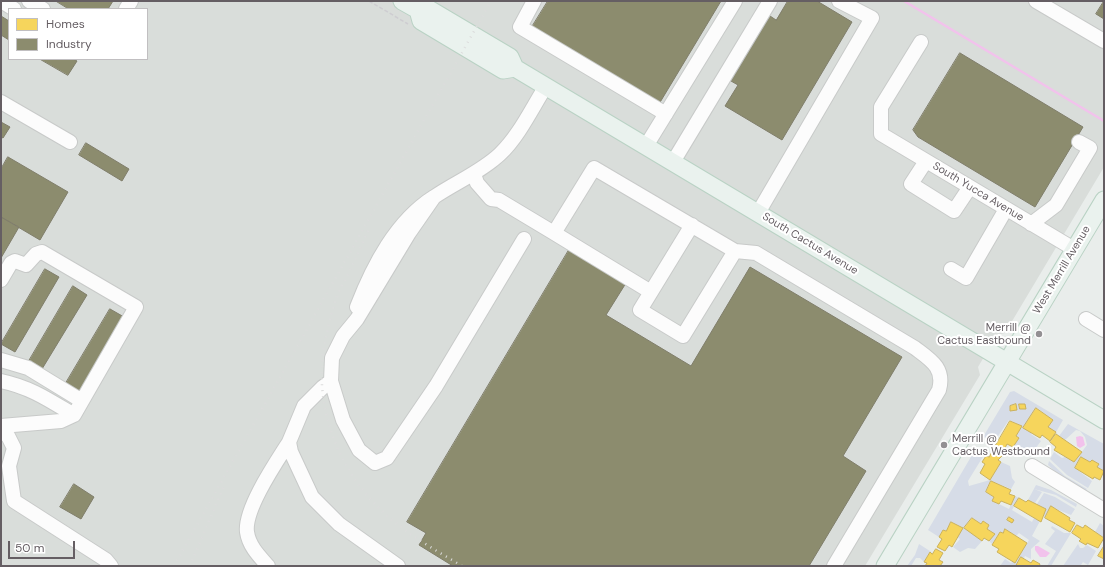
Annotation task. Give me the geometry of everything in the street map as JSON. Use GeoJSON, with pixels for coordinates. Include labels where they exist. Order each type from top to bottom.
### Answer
{"type":"FeatureCollection","features":[{"type":"Feature","properties":{"kind":"main road","name":"South Cactus Avenue"},"geometry":{"type":"LineString","coordinates":[[402,1],[418,10],[429,9],[510,57],[515,68],[1104,420]]}},
{"type":"Feature","properties":{"kind":"main road","name":"West Merrill Avenue"},"geometry":{"type":"LineString","coordinates":[[884,566],[1104,201]]}},
{"type":"Feature","properties":{"kind":"street"},"geometry":{"type":"LineString","coordinates":[[1,1],[12,8]]}},
{"type":"Feature","properties":{"kind":"street"},"geometry":{"type":"LineString","coordinates":[[29,1],[41,8]]}},
{"type":"Feature","properties":{"kind":"street"},"geometry":{"type":"LineString","coordinates":[[534,1],[520,27],[666,114]]}},
{"type":"Feature","properties":{"kind":"street"},"geometry":{"type":"LineString","coordinates":[[646,146],[734,1]]}},
{"type":"Feature","properties":{"kind":"street"},"geometry":{"type":"LineString","coordinates":[[673,162],[770,1]]}},
{"type":"Feature","properties":{"kind":"street"},"geometry":{"type":"LineString","coordinates":[[758,213],[872,18],[839,1]]}},
{"type":"Feature","properties":{"kind":"street"},"geometry":{"type":"LineString","coordinates":[[1036,1],[1104,41]]}},
{"type":"Feature","properties":{"kind":"street","name":"South Yucca Avenue"},"geometry":{"type":"LineString","coordinates":[[921,42],[881,107],[881,134],[1074,249]]}},
{"type":"Feature","properties":{"kind":"street"},"geometry":{"type":"LineString","coordinates":[[524,239],[436,386],[387,458],[375,463],[359,450],[343,420],[331,381],[332,358],[349,328],[357,320],[409,233],[434,197],[474,174],[500,154],[510,143],[546,86]]}},
{"type":"Feature","properties":{"kind":"street"},"geometry":{"type":"LineString","coordinates":[[1,102],[70,142]]}},
{"type":"Feature","properties":{"kind":"street"},"geometry":{"type":"LineString","coordinates":[[1031,224],[1056,205],[1090,148],[1079,142]]}},
{"type":"Feature","properties":{"kind":"street"},"geometry":{"type":"LineString","coordinates":[[926,161],[911,184],[954,211],[970,187]]}},
{"type":"Feature","properties":{"kind":"street"},"geometry":{"type":"LineString","coordinates":[[554,233],[594,168],[735,251],[750,252],[763,257],[915,348],[935,364],[942,379],[939,390],[834,566]]}},
{"type":"Feature","properties":{"kind":"street"},"geometry":{"type":"LineString","coordinates":[[474,174],[477,184],[491,199],[499,200],[651,292]]}},
{"type":"Feature","properties":{"kind":"street"},"geometry":{"type":"LineString","coordinates":[[950,269],[966,278],[1006,209]]}},
{"type":"Feature","properties":{"kind":"street"},"geometry":{"type":"LineString","coordinates":[[692,225],[640,310],[684,336],[735,251]]}},
{"type":"Feature","properties":{"kind":"street"},"geometry":{"type":"LineString","coordinates":[[1,280],[12,263],[15,261],[26,265],[36,254],[42,252],[136,307],[74,415],[61,421],[1,426]]}},
{"type":"Feature","properties":{"kind":"street"},"geometry":{"type":"LineString","coordinates":[[1086,319],[1104,330]]}},
{"type":"Feature","properties":{"kind":"street"},"geometry":{"type":"LineString","coordinates":[[1,360],[28,368],[82,400]]}},
{"type":"Feature","properties":{"kind":"street"},"geometry":{"type":"LineString","coordinates":[[1,381],[18,384],[31,389],[74,415]]}},
{"type":"Feature","properties":{"kind":"street"},"geometry":{"type":"LineString","coordinates":[[268,566],[252,546],[246,531],[250,512],[261,486],[289,442],[304,406],[331,381]]}},
{"type":"Feature","properties":{"kind":"street"},"geometry":{"type":"LineString","coordinates":[[1,432],[8,436],[14,448],[9,466],[14,501],[106,560],[111,566]]}},
{"type":"Feature","properties":{"kind":"street"},"geometry":{"type":"LineString","coordinates":[[289,442],[312,497],[339,524],[398,566]]}},
{"type":"Feature","properties":{"kind":"street"},"geometry":{"type":"LineString","coordinates":[[1032,466],[1104,510]]}},
{"type":"Feature","properties":{"kind":"path"},"geometry":{"type":"LineString","coordinates":[[369,1],[410,26]]}},
{"type":"Feature","properties":{"kind":"shaded area"},"geometry":{"type":"Polygon","coordinates":[[[1,1],[1104,1],[1104,167],[1005,333],[997,335],[978,367],[980,375],[865,566],[1,566],[1,1]]]}},
{"type":"Feature","properties":{"kind":"shaded area"},"geometry":{"type":"Polygon","coordinates":[[[1014,391],[1063,420],[1056,432],[1048,427],[1053,420],[1037,408],[1031,434],[1041,441],[1035,449],[1027,448],[1020,451],[1013,447],[1019,438],[1016,436],[1022,426],[1009,420],[996,439],[990,436],[987,439],[983,437],[1010,392],[1014,391]]]}},
{"type":"Feature","properties":{"kind":"shaded area"},"geometry":{"type":"Polygon","coordinates":[[[1068,424],[1104,444],[1104,471],[1097,467],[1098,463],[1092,460],[1090,462],[1081,457],[1075,468],[1092,481],[1088,488],[1067,475],[1050,459],[1054,452],[1062,458],[1065,457],[1074,462],[1087,445],[1085,437],[1080,431],[1076,430],[1065,440],[1059,436],[1068,424]]]}},
{"type":"Feature","properties":{"kind":"shaded area"},"geometry":{"type":"Polygon","coordinates":[[[1076,437],[1083,437],[1085,445],[1080,448],[1077,446],[1076,437]]]}},
{"type":"Feature","properties":{"kind":"shaded area"},"geometry":{"type":"Polygon","coordinates":[[[975,450],[984,455],[968,481],[969,486],[990,480],[1001,462],[1010,466],[1012,478],[1015,482],[1011,489],[991,481],[986,492],[994,497],[993,501],[1009,509],[1015,496],[1019,498],[1012,510],[1032,522],[1034,518],[1040,521],[1032,536],[1040,541],[1031,549],[1031,559],[1025,556],[1024,558],[1021,558],[1016,566],[1000,566],[1005,559],[1011,563],[1013,561],[1015,563],[1029,540],[1019,533],[1016,536],[1005,529],[1003,533],[1000,532],[992,544],[989,541],[994,534],[987,529],[989,525],[983,521],[981,524],[972,518],[965,528],[982,541],[975,549],[968,548],[960,552],[953,547],[960,539],[957,537],[962,528],[951,522],[946,531],[943,530],[939,537],[928,530],[975,450]]]}},
{"type":"Feature","properties":{"kind":"shaded area"},"geometry":{"type":"Polygon","coordinates":[[[1049,461],[1065,476],[1087,489],[1084,492],[1063,479],[1048,465],[1049,461]]]}},
{"type":"Feature","properties":{"kind":"shaded area"},"geometry":{"type":"Polygon","coordinates":[[[1036,485],[1051,490],[1077,504],[1076,507],[1056,495],[1034,489],[1042,492],[1035,503],[1028,500],[1036,485]]]}},
{"type":"Feature","properties":{"kind":"shaded area"},"geometry":{"type":"Polygon","coordinates":[[[1044,493],[1055,497],[1075,509],[1071,515],[1051,507],[1045,518],[1037,504],[1044,493]]]}},
{"type":"Feature","properties":{"kind":"shaded area"},"geometry":{"type":"Polygon","coordinates":[[[1100,523],[1104,526],[1104,538],[1095,532],[1100,523]]]}},
{"type":"Feature","properties":{"kind":"shaded area"},"geometry":{"type":"Polygon","coordinates":[[[1052,526],[1064,533],[1071,533],[1051,566],[1047,566],[1056,551],[1045,544],[1055,531],[1051,528],[1052,526]]]}},
{"type":"Feature","properties":{"kind":"shaded area"},"geometry":{"type":"Polygon","coordinates":[[[919,544],[933,553],[930,552],[924,562],[920,558],[916,558],[911,566],[907,566],[915,555],[919,544]]]}},
{"type":"Feature","properties":{"kind":"shaded area"},"geometry":{"type":"Polygon","coordinates":[[[1078,544],[1080,548],[1087,545],[1096,551],[1088,565],[1083,562],[1081,565],[1083,566],[1063,566],[1078,544]]]}},
{"type":"Feature","properties":{"kind":"shaded area"},"geometry":{"type":"Polygon","coordinates":[[[1035,546],[1038,546],[1050,553],[1046,557],[1040,557],[1035,550],[1035,546]]]}},
{"type":"Feature","properties":{"kind":"building: Homes"},"geometry":{"type":"Polygon","coordinates":[[[1016,404],[1017,410],[1010,411],[1010,406],[1016,404]]]}},
{"type":"Feature","properties":{"kind":"building: Homes"},"geometry":{"type":"Polygon","coordinates":[[[1019,404],[1025,404],[1026,409],[1020,409],[1019,404]]]}},
{"type":"Feature","properties":{"kind":"building: Homes"},"geometry":{"type":"Polygon","coordinates":[[[1036,408],[1053,420],[1048,427],[1056,432],[1050,441],[1042,435],[1040,438],[1023,428],[1036,408]]]}},
{"type":"Feature","properties":{"kind":"building: Homes"},"geometry":{"type":"Polygon","coordinates":[[[1010,421],[1022,426],[1016,436],[1019,438],[1013,447],[1007,444],[1004,450],[996,445],[1010,421]]]}},
{"type":"Feature","properties":{"kind":"building: Homes"},"geometry":{"type":"Polygon","coordinates":[[[1056,434],[1082,452],[1074,462],[1054,450],[1056,447],[1050,442],[1056,434]]]}},
{"type":"Feature","properties":{"kind":"building: Homes"},"geometry":{"type":"Polygon","coordinates":[[[994,448],[1005,453],[998,460],[1001,462],[990,480],[980,473],[985,464],[982,462],[986,456],[989,457],[994,448]]]}},
{"type":"Feature","properties":{"kind":"building: Homes"},"geometry":{"type":"Polygon","coordinates":[[[1081,457],[1090,462],[1092,460],[1099,464],[1097,467],[1104,471],[1100,480],[1094,477],[1093,479],[1075,468],[1081,457]]]}},
{"type":"Feature","properties":{"kind":"building: Homes"},"geometry":{"type":"Polygon","coordinates":[[[991,481],[1011,490],[1009,494],[1015,496],[1011,505],[1001,501],[999,504],[992,501],[994,497],[986,492],[991,481]]]}},
{"type":"Feature","properties":{"kind":"building: Homes"},"geometry":{"type":"Polygon","coordinates":[[[1019,498],[1026,502],[1028,500],[1046,509],[1041,522],[1014,506],[1019,498]]]}},
{"type":"Feature","properties":{"kind":"building: Homes"},"geometry":{"type":"Polygon","coordinates":[[[1051,506],[1075,523],[1070,532],[1045,518],[1051,506]]]}},
{"type":"Feature","properties":{"kind":"building: Homes"},"geometry":{"type":"Polygon","coordinates":[[[1009,517],[1014,520],[1012,523],[1007,520],[1009,517]]]}},
{"type":"Feature","properties":{"kind":"building: Homes"},"geometry":{"type":"Polygon","coordinates":[[[972,518],[981,524],[983,521],[989,525],[987,529],[995,534],[989,541],[984,538],[982,541],[964,528],[972,518]]]}},
{"type":"Feature","properties":{"kind":"building: Homes"},"geometry":{"type":"Polygon","coordinates":[[[951,522],[963,528],[952,547],[949,545],[945,551],[937,547],[942,539],[939,537],[943,530],[946,531],[951,522]]]}},
{"type":"Feature","properties":{"kind":"building: Homes"},"geometry":{"type":"Polygon","coordinates":[[[1077,525],[1083,528],[1085,525],[1104,538],[1098,548],[1087,543],[1086,545],[1079,541],[1081,539],[1072,533],[1077,525]]]}},
{"type":"Feature","properties":{"kind":"building: Homes"},"geometry":{"type":"Polygon","coordinates":[[[1005,529],[1027,543],[1015,563],[997,552],[999,549],[992,545],[1000,532],[1003,533],[1005,529]]]}},
{"type":"Feature","properties":{"kind":"building: Homes"},"geometry":{"type":"Polygon","coordinates":[[[1104,546],[1104,559],[1098,556],[1104,546]]]}},
{"type":"Feature","properties":{"kind":"building: Homes"},"geometry":{"type":"Polygon","coordinates":[[[936,549],[943,553],[939,560],[943,562],[940,566],[925,566],[927,563],[924,562],[930,552],[932,554],[936,549]]]}},
{"type":"Feature","properties":{"kind":"building: Homes"},"geometry":{"type":"Polygon","coordinates":[[[1021,557],[1031,563],[1033,560],[1040,564],[1039,566],[1016,566],[1021,557]]]}},
{"type":"Feature","properties":{"kind":"building: Industry"},"geometry":{"type":"Polygon","coordinates":[[[56,1],[113,1],[109,8],[67,8],[56,1]]]}},
{"type":"Feature","properties":{"kind":"building: Industry"},"geometry":{"type":"Polygon","coordinates":[[[548,1],[721,1],[659,104],[532,27],[548,1]]]}},
{"type":"Feature","properties":{"kind":"building: Industry"},"geometry":{"type":"Polygon","coordinates":[[[788,1],[817,1],[852,22],[782,140],[725,106],[738,85],[731,81],[770,16],[776,20],[788,1]]]}},
{"type":"Feature","properties":{"kind":"building: Industry"},"geometry":{"type":"Polygon","coordinates":[[[1104,1],[1104,19],[1096,14],[1104,1]]]}},
{"type":"Feature","properties":{"kind":"building: Industry"},"geometry":{"type":"Polygon","coordinates":[[[1,16],[8,20],[8,39],[1,35],[1,16]]]}},
{"type":"Feature","properties":{"kind":"building: Industry"},"geometry":{"type":"Polygon","coordinates":[[[960,53],[1083,127],[1035,207],[918,137],[913,130],[960,53]]]}},
{"type":"Feature","properties":{"kind":"building: Industry"},"geometry":{"type":"Polygon","coordinates":[[[42,60],[77,61],[68,75],[42,60]]]}},
{"type":"Feature","properties":{"kind":"building: Industry"},"geometry":{"type":"Polygon","coordinates":[[[1,122],[10,127],[3,138],[1,137],[1,122]]]}},
{"type":"Feature","properties":{"kind":"building: Industry"},"geometry":{"type":"Polygon","coordinates":[[[86,143],[129,169],[122,181],[79,155],[86,143]]]}},
{"type":"Feature","properties":{"kind":"building: Industry"},"geometry":{"type":"Polygon","coordinates":[[[8,157],[68,192],[40,240],[1,217],[1,169],[8,157]]]}},
{"type":"Feature","properties":{"kind":"building: Industry"},"geometry":{"type":"Polygon","coordinates":[[[1,217],[19,227],[1,258],[1,217]]]}},
{"type":"Feature","properties":{"kind":"building: Industry"},"geometry":{"type":"Polygon","coordinates":[[[569,250],[626,283],[606,315],[691,366],[750,267],[902,357],[843,456],[866,471],[809,566],[453,566],[419,545],[426,533],[407,522],[569,250]]]}},
{"type":"Feature","properties":{"kind":"building: Industry"},"geometry":{"type":"Polygon","coordinates":[[[45,269],[59,277],[15,352],[1,344],[45,269]]]}},
{"type":"Feature","properties":{"kind":"building: Industry"},"geometry":{"type":"Polygon","coordinates":[[[73,286],[87,295],[42,369],[29,361],[73,286]]]}},
{"type":"Feature","properties":{"kind":"building: Industry"},"geometry":{"type":"Polygon","coordinates":[[[110,309],[124,317],[80,392],[66,383],[110,309]]]}},
{"type":"Feature","properties":{"kind":"building: Industry"},"geometry":{"type":"Polygon","coordinates":[[[74,484],[94,497],[81,519],[60,507],[74,484]]]}},
{"type":"Feature","properties":{"kind":"waterway"},"geometry":{"type":"LineString","coordinates":[[904,1],[1104,121]]}},
{"type":"Feature","properties":{"kind":"railway"},"geometry":{"type":"LineString","coordinates":[[174,566],[491,1]]}},
{"type":"Feature","properties":{"kind":"railway"},"geometry":{"type":"LineString","coordinates":[[368,231],[337,296],[325,342],[322,367],[322,387],[329,426],[336,444],[355,479],[380,509],[409,533],[462,566]]}},
{"type":"Feature","properties":{"kind":"railway"},"geometry":{"type":"LineString","coordinates":[[190,566],[224,486]]}},
{"type":"Feature","properties":{"kind":"place","name":"Merrill @ Cactus Eastbound"},"geometry":{"type":"Point","coordinates":[1039,334]}},
{"type":"Feature","properties":{"kind":"place","name":"Merrill @ Cactus Westbound"},"geometry":{"type":"Point","coordinates":[944,445]}}]}
